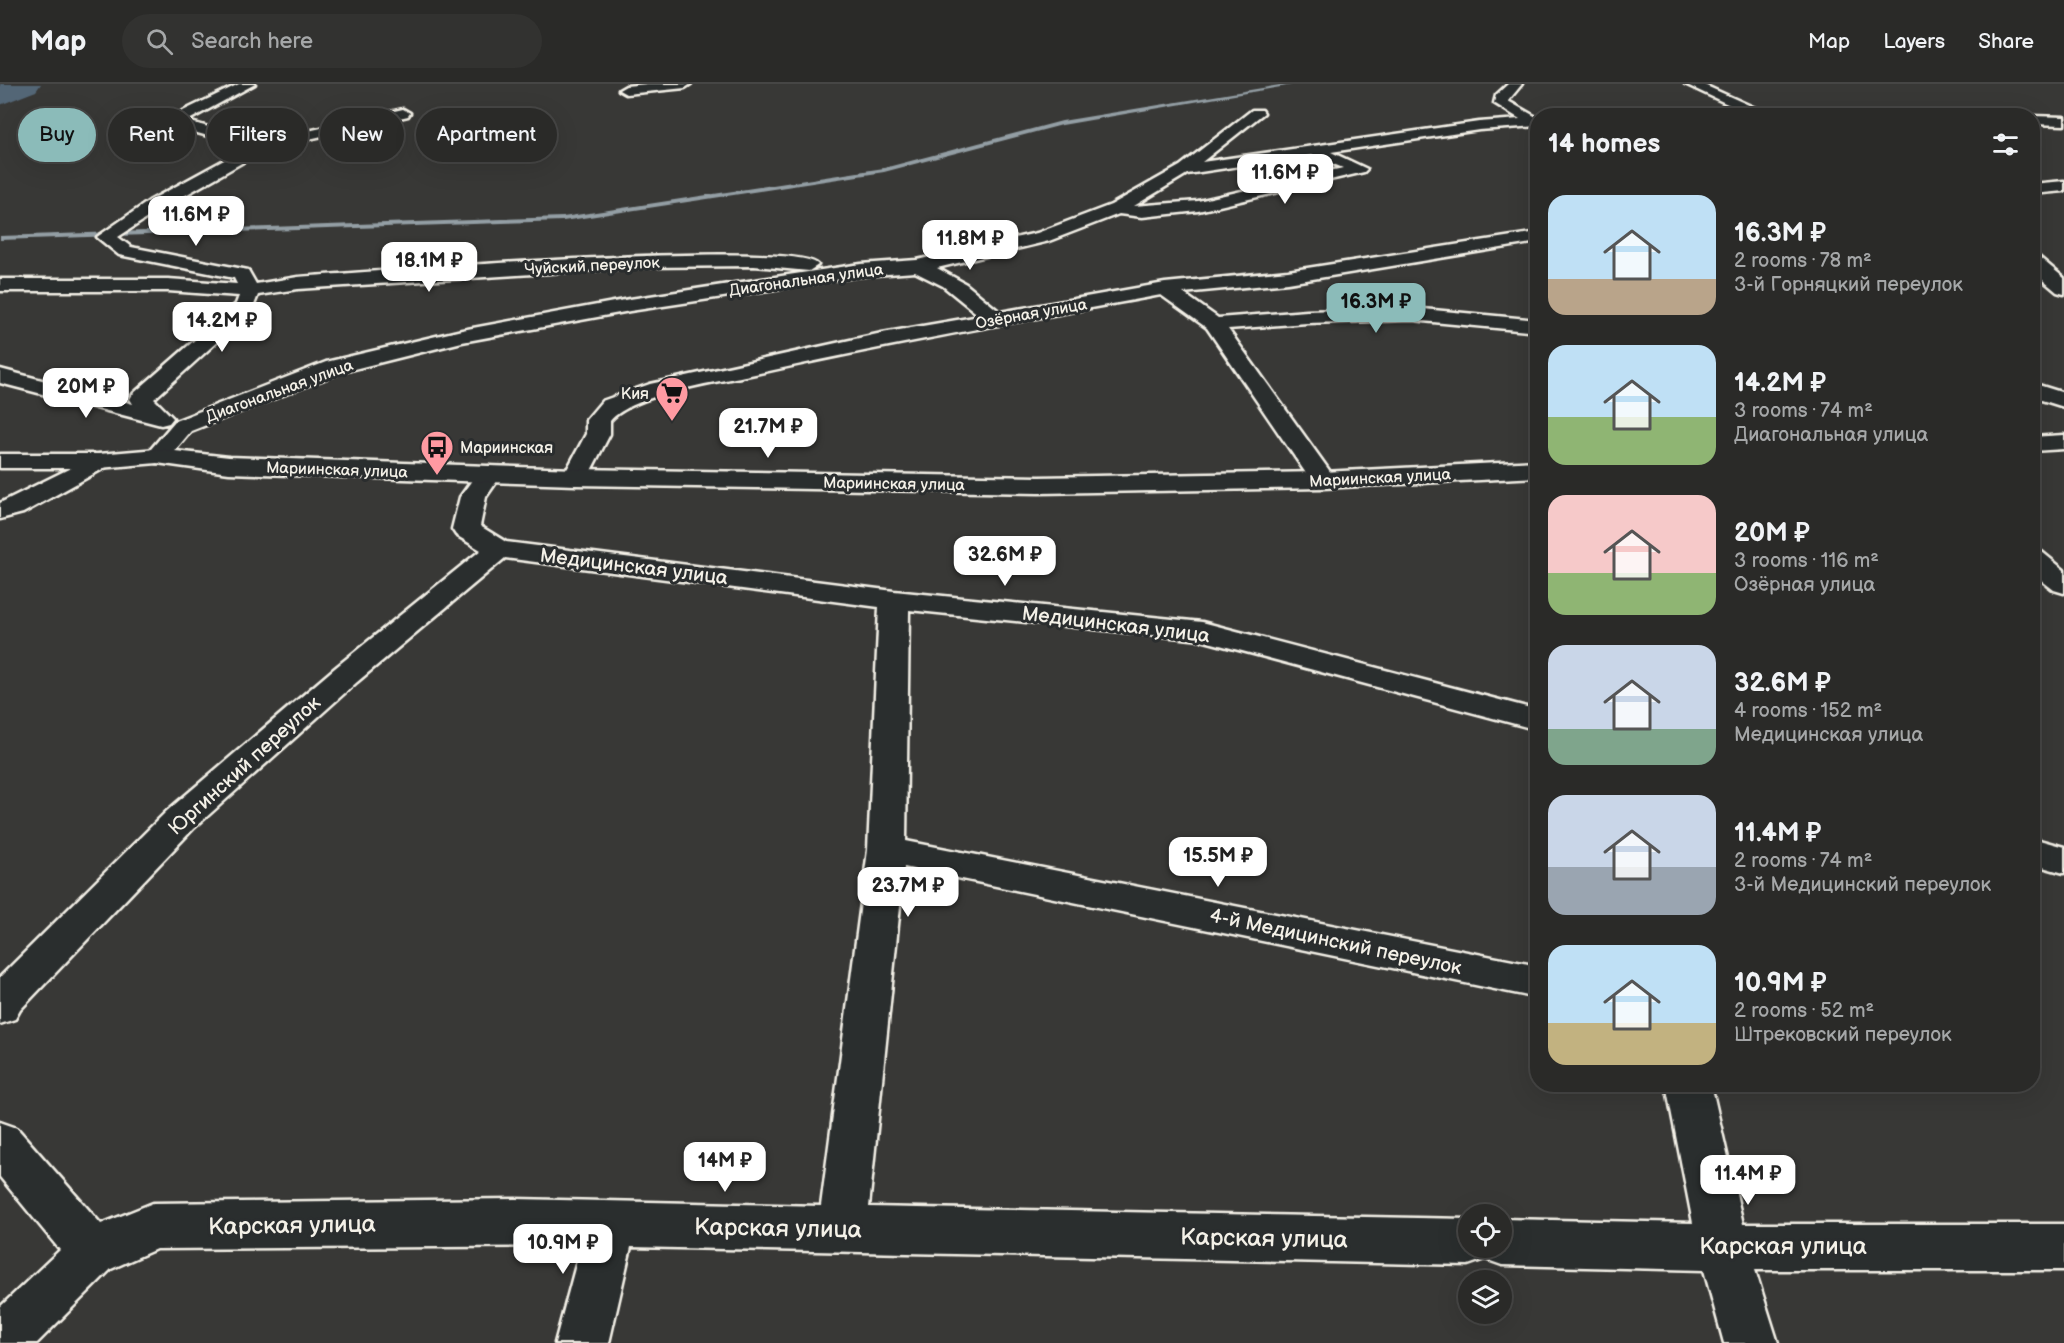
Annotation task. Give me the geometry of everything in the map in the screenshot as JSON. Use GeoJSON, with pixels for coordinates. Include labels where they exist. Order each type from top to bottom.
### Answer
{"type":"FeatureCollection","features":[{"type":"Feature","properties":{"kind":"street"},"geometry":{"type":"LineString","coordinates":[[207,131],[177,123],[184,116],[249,84]]}},
{"type":"Feature","properties":{"kind":"street"},"geometry":{"type":"LineString","coordinates":[[626,90],[685,84]]}},
{"type":"Feature","properties":{"kind":"street"},"geometry":{"type":"LineString","coordinates":[[1516,84],[1501,98],[1501,103],[1530,119]]}},
{"type":"Feature","properties":{"kind":"street"},"geometry":{"type":"LineString","coordinates":[[1691,84],[1747,108]]}},
{"type":"Feature","properties":{"kind":"street"},"geometry":{"type":"LineString","coordinates":[[1183,170],[1257,113]]}},
{"type":"Feature","properties":{"kind":"street"},"geometry":{"type":"LineString","coordinates":[[2040,120],[2064,122]]}},
{"type":"Feature","properties":{"kind":"street","name":"Диагональная улица"},"geometry":{"type":"LineString","coordinates":[[157,456],[183,426],[334,367],[462,336],[619,306],[861,270],[917,266],[982,253],[1042,237],[1117,208],[1183,170],[1237,160],[1315,152],[1479,126],[1530,122]]}},
{"type":"Feature","properties":{"kind":"street"},"geometry":{"type":"LineString","coordinates":[[1117,208],[1142,212],[1198,206],[1359,169],[1315,152]]}},
{"type":"Feature","properties":{"kind":"street"},"geometry":{"type":"LineString","coordinates":[[159,417],[141,399],[245,306],[250,291],[241,274],[125,251],[106,237],[155,205],[232,162]]}},
{"type":"Feature","properties":{"kind":"street"},"geometry":{"type":"LineString","coordinates":[[2040,181],[2059,185]]}},
{"type":"Feature","properties":{"kind":"street"},"geometry":{"type":"LineString","coordinates":[[2040,188],[2059,185]]}},
{"type":"Feature","properties":{"kind":"street","name":"Озёрная улица"},"geometry":{"type":"LineString","coordinates":[[576,477],[598,434],[598,420],[610,406],[650,391],[882,339],[1166,289],[1288,277],[1530,238]]}},
{"type":"Feature","properties":{"kind":"street","name":"Чуйский переулок"},"geometry":{"type":"LineString","coordinates":[[0,285],[168,285],[250,291],[298,283],[644,261],[754,260],[861,270]]}},
{"type":"Feature","properties":{"kind":"street"},"geometry":{"type":"LineString","coordinates":[[917,266],[935,272],[961,287],[996,319]]}},
{"type":"Feature","properties":{"kind":"street"},"geometry":{"type":"LineString","coordinates":[[2040,268],[2064,288]]}},
{"type":"Feature","properties":{"kind":"street"},"geometry":{"type":"LineString","coordinates":[[1166,289],[1214,324],[1323,480]]}},
{"type":"Feature","properties":{"kind":"street"},"geometry":{"type":"LineString","coordinates":[[1214,324],[1306,317],[1412,314],[1530,325]]}},
{"type":"Feature","properties":{"kind":"street"},"geometry":{"type":"LineString","coordinates":[[0,376],[159,417],[183,426]]}},
{"type":"Feature","properties":{"kind":"street"},"geometry":{"type":"LineString","coordinates":[[2040,392],[2064,400]]}},
{"type":"Feature","properties":{"kind":"street"},"geometry":{"type":"LineString","coordinates":[[2040,444],[2064,442]]}},
{"type":"Feature","properties":{"kind":"street","name":"Мариинская улица"},"geometry":{"type":"LineString","coordinates":[[0,461],[99,461],[157,456],[229,465],[576,477],[1039,485],[1323,480],[1530,469]]}},
{"type":"Feature","properties":{"kind":"street"},"geometry":{"type":"LineString","coordinates":[[0,511],[14,507],[99,461]]}},
{"type":"Feature","properties":{"kind":"street","name":"Медицинская улица"},"geometry":{"type":"LineString","coordinates":[[489,474],[473,497],[466,529],[499,549],[894,600],[1202,631],[1530,718]]}},
{"type":"Feature","properties":{"kind":"street","name":"Юргинский переулок"},"geometry":{"type":"LineString","coordinates":[[1,1002],[180,820],[346,675],[499,549]]}},
{"type":"Feature","properties":{"kind":"street"},"geometry":{"type":"LineString","coordinates":[[2040,564],[2064,584]]}},
{"type":"Feature","properties":{"kind":"street"},"geometry":{"type":"LineString","coordinates":[[842,1230],[887,850],[894,600]]}},
{"type":"Feature","properties":{"kind":"street","name":"4-й Медицинский переулок"},"geometry":{"type":"LineString","coordinates":[[887,850],[1530,980]]}},
{"type":"Feature","properties":{"kind":"street"},"geometry":{"type":"LineString","coordinates":[[2040,853],[2064,860]]}},
{"type":"Feature","properties":{"kind":"street"},"geometry":{"type":"LineString","coordinates":[[1690,1092],[1723,1247],[1751,1343]]}},
{"type":"Feature","properties":{"kind":"street"},"geometry":{"type":"LineString","coordinates":[[0,1142],[93,1252]]}},
{"type":"Feature","properties":{"kind":"street","name":"Карская улица"},"geometry":{"type":"LineString","coordinates":[[0,1343],[93,1252],[153,1226],[515,1222],[1458,1242]]}},
{"type":"Feature","properties":{"kind":"street"},"geometry":{"type":"LineString","coordinates":[[582,1343],[612,1224]]}},
{"type":"Feature","properties":{"kind":"street","name":"Карская улица"},"geometry":{"type":"LineString","coordinates":[[1512,1242],[1723,1247],[2064,1247]]}},
{"type":"Feature","properties":{"kind":"waterway"},"geometry":{"type":"LineString","coordinates":[[0,95],[25,84]]}},
{"type":"Feature","properties":{"kind":"waterway"},"geometry":{"type":"LineString","coordinates":[[0,238],[563,219],[884,170],[1062,123],[1295,84]]}},
{"type":"Feature","properties":{"kind":"place","name":"Кия"},"geometry":{"type":"Point","coordinates":[672,422]}},
{"type":"Feature","properties":{"kind":"place","name":"Мариинская"},"geometry":{"type":"Point","coordinates":[437,476]}}]}
